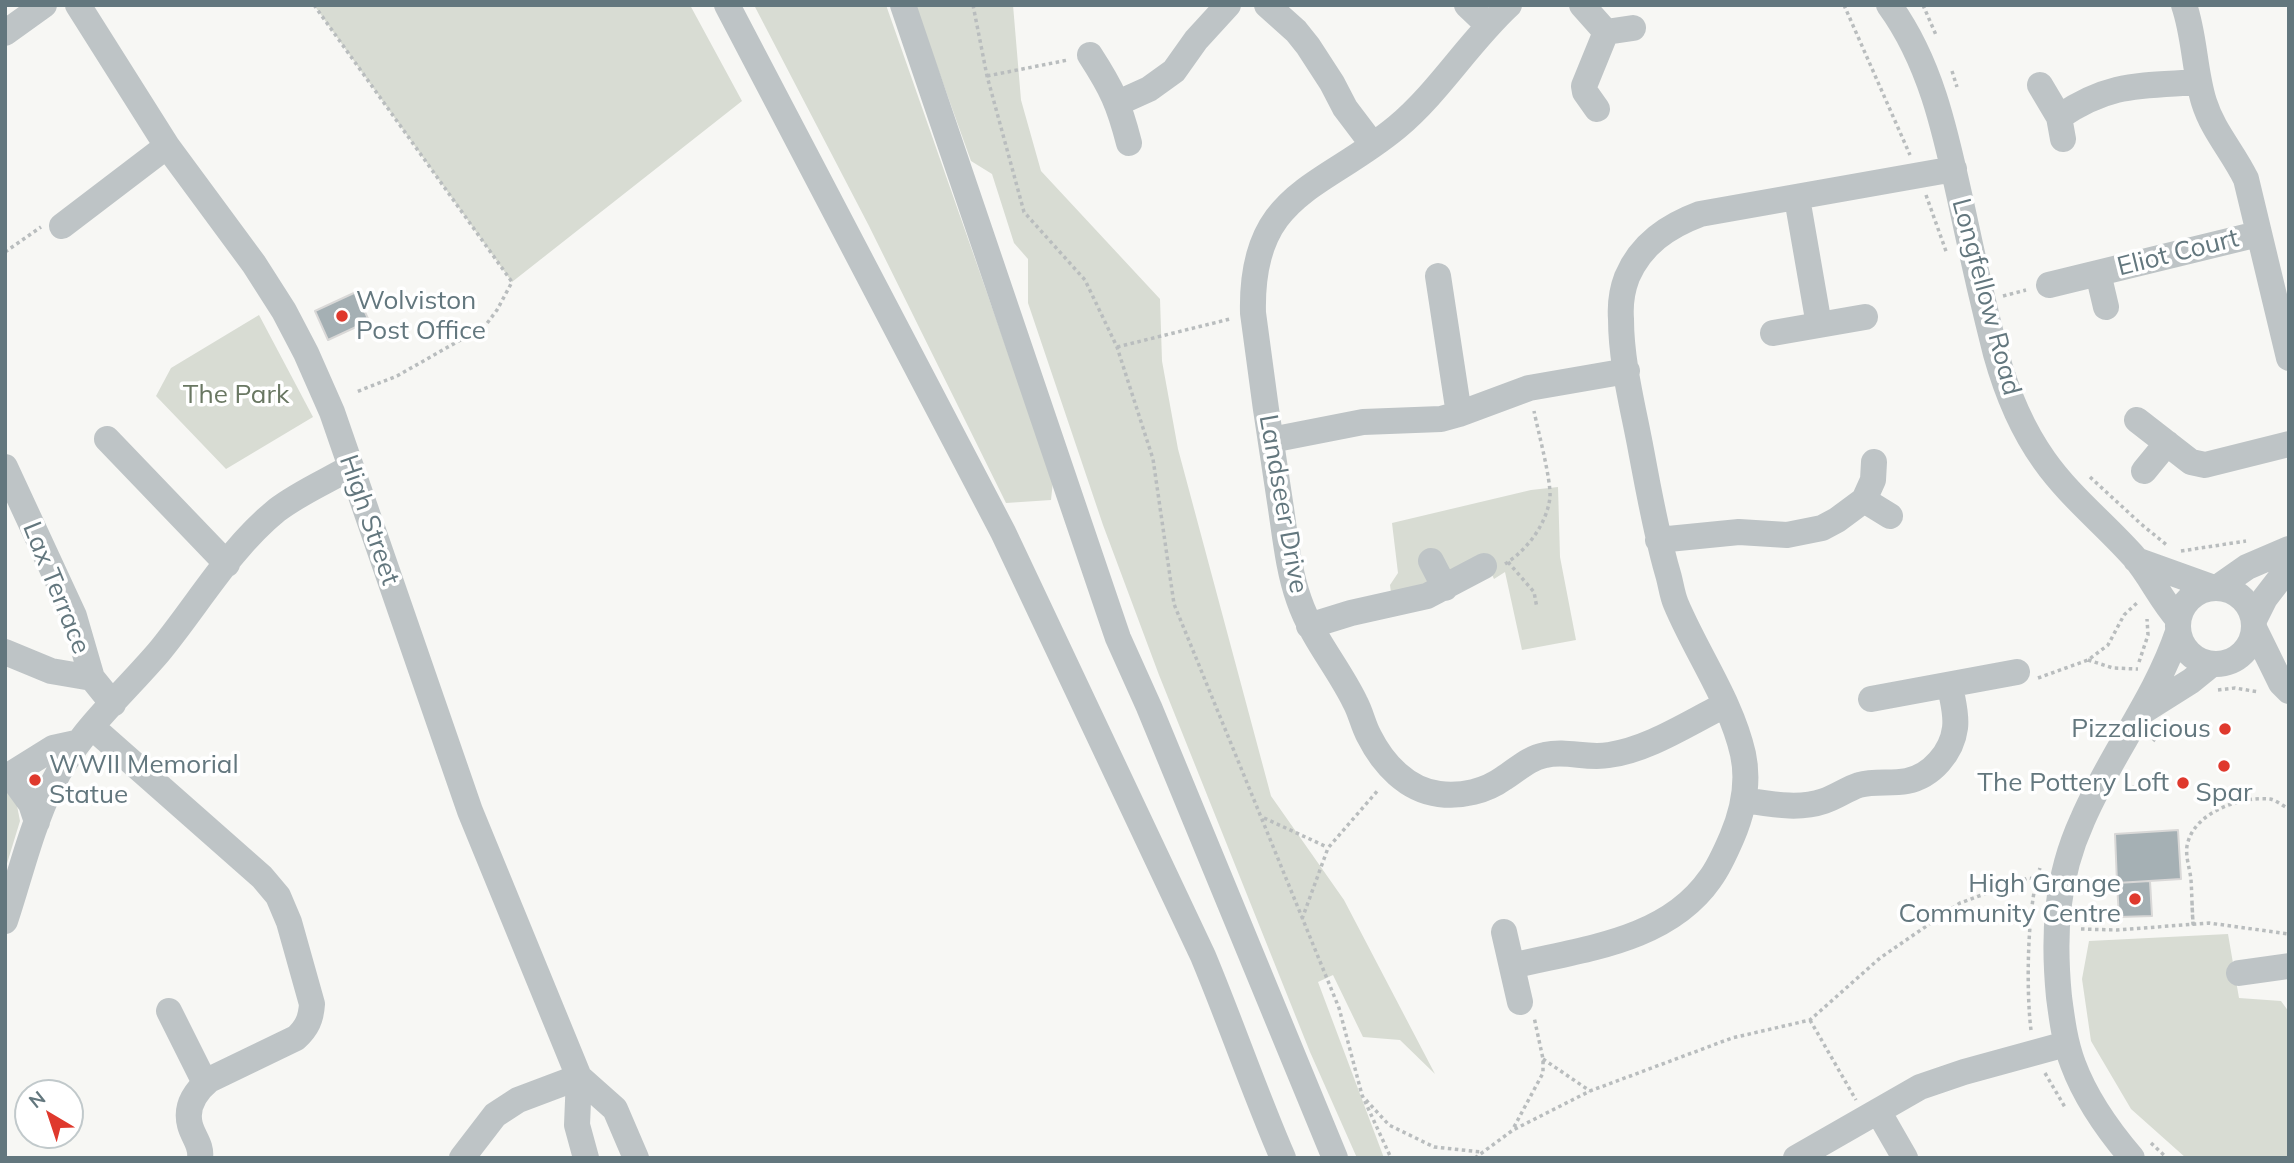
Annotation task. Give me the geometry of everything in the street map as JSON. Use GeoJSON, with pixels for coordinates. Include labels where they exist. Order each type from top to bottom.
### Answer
{"type":"FeatureCollection","features":[{"type":"Feature","properties":{"kind":"street"},"geometry":{"type":"LineString","coordinates":[[5,33],[44,5]]}},
{"type":"Feature","properties":{"kind":"street","name":"High Street"},"geometry":{"type":"LineString","coordinates":[[78,5],[167,146],[254,264],[284,311],[306,353],[332,412],[470,811],[579,1077]]}},
{"type":"Feature","properties":{"kind":"street"},"geometry":{"type":"LineString","coordinates":[[727,5],[1003,531],[1203,956],[1231,1023],[1256,1096],[1283,1158]]}},
{"type":"Feature","properties":{"kind":"street"},"geometry":{"type":"LineString","coordinates":[[903,5],[1118,638],[1335,1158]]}},
{"type":"Feature","properties":{"kind":"street"},"geometry":{"type":"LineString","coordinates":[[1118,103],[1149,89],[1174,71],[1196,40],[1228,5]]}},
{"type":"Feature","properties":{"kind":"street"},"geometry":{"type":"LineString","coordinates":[[1267,5],[1296,31],[1308,46],[1345,107],[1373,145]]}},
{"type":"Feature","properties":{"kind":"street"},"geometry":{"type":"LineString","coordinates":[[1467,5],[1488,25]]}},
{"type":"Feature","properties":{"kind":"street","name":"Landseer Drive"},"geometry":{"type":"LineString","coordinates":[[1509,5],[1397,127],[1310,185],[1290,203],[1271,227],[1259,254],[1252,284],[1253,313],[1270,440],[1291,573],[1298,599],[1324,652],[1345,680],[1367,734],[1380,755],[1394,772],[1421,790],[1459,795],[1485,789],[1525,763],[1543,755],[1562,752],[1607,756],[1631,750],[1725,705]]}},
{"type":"Feature","properties":{"kind":"street"},"geometry":{"type":"LineString","coordinates":[[1582,5],[1606,32]]}},
{"type":"Feature","properties":{"kind":"street"},"geometry":{"type":"LineString","coordinates":[[2184,5],[2192,30],[2203,101],[2214,128],[2246,179],[2289,358]]}},
{"type":"Feature","properties":{"kind":"street","name":"Longfellow Road"},"geometry":{"type":"LineString","coordinates":[[1893,7],[1920,58],[1940,115],[1982,301],[2003,380],[2023,424],[2044,460],[2136,559],[2178,626]]}},
{"type":"Feature","properties":{"kind":"street"},"geometry":{"type":"LineString","coordinates":[[1606,32],[1633,28]]}},
{"type":"Feature","properties":{"kind":"street"},"geometry":{"type":"LineString","coordinates":[[1597,109],[1584,86],[1606,32]]}},
{"type":"Feature","properties":{"kind":"street"},"geometry":{"type":"LineString","coordinates":[[1090,55],[1118,103],[1129,144]]}},
{"type":"Feature","properties":{"kind":"street"},"geometry":{"type":"LineString","coordinates":[[2040,85],[2061,128],[2089,99],[2122,87],[2199,82]]}},
{"type":"Feature","properties":{"kind":"street"},"geometry":{"type":"LineString","coordinates":[[62,226],[167,146]]}},
{"type":"Feature","properties":{"kind":"street"},"geometry":{"type":"LineString","coordinates":[[1512,966],[1637,935],[1667,920],[1693,900],[1711,878],[1730,842],[1744,800],[1743,756],[1735,727],[1675,601],[1657,540],[1620,321],[1626,279],[1638,257],[1654,239],[1675,223],[1700,214],[1954,169]]}},
{"type":"Feature","properties":{"kind":"street"},"geometry":{"type":"LineString","coordinates":[[1797,198],[1819,325]]}},
{"type":"Feature","properties":{"kind":"street","name":"Eliot Court"},"geometry":{"type":"LineString","coordinates":[[2049,285],[2258,234]]}},
{"type":"Feature","properties":{"kind":"street","name":"Eliot Court"},"geometry":{"type":"LineString","coordinates":[[2098,273],[2106,307]]}},
{"type":"Feature","properties":{"kind":"street"},"geometry":{"type":"LineString","coordinates":[[1438,276],[1459,414]]}},
{"type":"Feature","properties":{"kind":"street"},"geometry":{"type":"LineString","coordinates":[[1773,333],[1865,317]]}},
{"type":"Feature","properties":{"kind":"street"},"geometry":{"type":"LineString","coordinates":[[1270,440],[1363,422],[1441,419],[1529,388],[1627,371]]}},
{"type":"Feature","properties":{"kind":"street"},"geometry":{"type":"LineString","coordinates":[[2137,420],[2191,462],[2205,465],[2289,444]]}},
{"type":"Feature","properties":{"kind":"street"},"geometry":{"type":"LineString","coordinates":[[107,439],[228,564]]}},
{"type":"Feature","properties":{"kind":"street"},"geometry":{"type":"LineString","coordinates":[[2144,471],[2167,443]]}},
{"type":"Feature","properties":{"kind":"street"},"geometry":{"type":"LineString","coordinates":[[1657,540],[1739,532],[1787,535],[1822,528],[1838,520],[1864,500],[1873,480],[1874,462]]}},
{"type":"Feature","properties":{"kind":"street","name":"Lax Terrace"},"geometry":{"type":"LineString","coordinates":[[5,467],[74,615],[92,678],[113,704]]}},
{"type":"Feature","properties":{"kind":"street"},"geometry":{"type":"LineString","coordinates":[[5,921],[52,784],[84,735],[159,651],[228,564],[278,509],[351,467]]}},
{"type":"Feature","properties":{"kind":"street"},"geometry":{"type":"LineString","coordinates":[[1864,500],[1890,516]]}},
{"type":"Feature","properties":{"kind":"street"},"geometry":{"type":"LineString","coordinates":[[2141,1150],[2116,1139],[2085,1092],[2066,1044],[2057,977],[2055,930],[2067,857],[2082,820],[2170,657],[2183,607],[2190,597],[2216,588],[2247,567],[2289,549]]}},
{"type":"Feature","properties":{"kind":"street"},"geometry":{"type":"LineString","coordinates":[[2136,559],[2241,597],[2249,608],[2279,690]]}},
{"type":"Feature","properties":{"kind":"street"},"geometry":{"type":"LineString","coordinates":[[1432,561],[1445,588]]}},
{"type":"Feature","properties":{"kind":"street"},"geometry":{"type":"LineString","coordinates":[[1310,626],[1351,613],[1410,601],[1496,564]]}},
{"type":"Feature","properties":{"kind":"street"},"geometry":{"type":"LineString","coordinates":[[2143,711],[2216,664],[2233,660],[2244,652],[2251,641],[2254,624],[2265,598],[2289,567]]}},
{"type":"Feature","properties":{"kind":"street"},"geometry":{"type":"LineString","coordinates":[[2178,626],[2182,644],[2200,661],[2216,664],[2279,690]]}},
{"type":"Feature","properties":{"kind":"street"},"geometry":{"type":"LineString","coordinates":[[5,652],[51,671],[92,678]]}},
{"type":"Feature","properties":{"kind":"street"},"geometry":{"type":"LineString","coordinates":[[1871,699],[2017,672]]}},
{"type":"Feature","properties":{"kind":"street"},"geometry":{"type":"LineString","coordinates":[[1744,800],[1790,806],[1806,805],[1824,801],[1858,786],[1875,782],[1908,781],[1921,777],[1942,759],[1950,745],[1955,727],[1950,685]]}},
{"type":"Feature","properties":{"kind":"street"},"geometry":{"type":"LineString","coordinates":[[37,822],[25,793],[8,777],[53,747],[84,735]]}},
{"type":"Feature","properties":{"kind":"street"},"geometry":{"type":"LineString","coordinates":[[84,735],[261,877],[278,896],[289,922],[312,1004],[311,1018],[306,1029],[284,1045],[205,1083],[198,1089],[189,1112],[189,1124],[201,1150],[200,1158]]}},
{"type":"Feature","properties":{"kind":"street"},"geometry":{"type":"LineString","coordinates":[[1504,932],[1520,1002]]}},
{"type":"Feature","properties":{"kind":"street"},"geometry":{"type":"LineString","coordinates":[[2239,973],[2289,966]]}},
{"type":"Feature","properties":{"kind":"street"},"geometry":{"type":"LineString","coordinates":[[169,1011],[205,1083]]}},
{"type":"Feature","properties":{"kind":"street"},"geometry":{"type":"LineString","coordinates":[[1796,1158],[1937,1079],[2066,1044]]}},
{"type":"Feature","properties":{"kind":"street"},"geometry":{"type":"LineString","coordinates":[[461,1158],[495,1115],[518,1100],[579,1077]]}},
{"type":"Feature","properties":{"kind":"street"},"geometry":{"type":"LineString","coordinates":[[579,1077],[577,1125],[586,1158]]}},
{"type":"Feature","properties":{"kind":"street"},"geometry":{"type":"LineString","coordinates":[[579,1077],[615,1109],[636,1158]]}},
{"type":"Feature","properties":{"kind":"street"},"geometry":{"type":"LineString","coordinates":[[1872,1115],[1905,1158]]}},
{"type":"Feature","properties":{"kind":"path"},"geometry":{"type":"LineString","coordinates":[[314,5],[512,282],[485,326],[397,376],[356,392]]}},
{"type":"Feature","properties":{"kind":"path"},"geometry":{"type":"LineString","coordinates":[[973,5],[987,76],[1024,212],[1085,280],[1116,347],[1153,459],[1174,604],[1339,1008],[1362,1095],[1391,1158]]}},
{"type":"Feature","properties":{"kind":"path"},"geometry":{"type":"LineString","coordinates":[[1844,5],[1918,175],[1949,260]]}},
{"type":"Feature","properties":{"kind":"path"},"geometry":{"type":"LineString","coordinates":[[1923,5],[1939,43]]}},
{"type":"Feature","properties":{"kind":"path"},"geometry":{"type":"LineString","coordinates":[[987,76],[1090,55]]}},
{"type":"Feature","properties":{"kind":"path"},"geometry":{"type":"LineString","coordinates":[[1950,68],[1958,94]]}},
{"type":"Feature","properties":{"kind":"path"},"geometry":{"type":"LineString","coordinates":[[5,252],[54,217],[62,226]]}},
{"type":"Feature","properties":{"kind":"path"},"geometry":{"type":"LineString","coordinates":[[1982,301],[2049,285]]}},
{"type":"Feature","properties":{"kind":"path"},"geometry":{"type":"LineString","coordinates":[[1116,347],[1253,313]]}},
{"type":"Feature","properties":{"kind":"path"},"geometry":{"type":"LineString","coordinates":[[1529,388],[1550,497],[1542,523],[1528,545],[1496,564],[1534,592],[1537,608]]}},
{"type":"Feature","properties":{"kind":"path"},"geometry":{"type":"LineString","coordinates":[[2083,470],[2141,524],[2175,551],[2249,541]]}},
{"type":"Feature","properties":{"kind":"path"},"geometry":{"type":"LineString","coordinates":[[2017,672],[2034,680],[2088,660],[2108,645],[2124,615],[2138,602],[2151,583]]}},
{"type":"Feature","properties":{"kind":"path"},"geometry":{"type":"LineString","coordinates":[[2210,694],[2235,688],[2279,690]]}},
{"type":"Feature","properties":{"kind":"path"},"geometry":{"type":"LineString","coordinates":[[2149,745],[2168,724]]}},
{"type":"Feature","properties":{"kind":"path"},"geometry":{"type":"LineString","coordinates":[[1301,920],[1328,848],[1394,772]]}},
{"type":"Feature","properties":{"kind":"path"},"geometry":{"type":"LineString","coordinates":[[2129,773],[2124,782],[2133,788]]}},
{"type":"Feature","properties":{"kind":"path"},"geometry":{"type":"LineString","coordinates":[[2193,924],[2186,846],[2190,835],[2207,816],[2228,805],[2249,800],[2272,799],[2289,809]]}},
{"type":"Feature","properties":{"kind":"path"},"geometry":{"type":"LineString","coordinates":[[1262,817],[1328,848]]}},
{"type":"Feature","properties":{"kind":"path"},"geometry":{"type":"LineString","coordinates":[[1475,1158],[1513,1130],[1590,1091],[1732,1038],[1810,1020],[1880,958],[1960,904],[2028,878],[2061,883]]}},
{"type":"Feature","properties":{"kind":"path"},"geometry":{"type":"LineString","coordinates":[[2192,902],[2192,913]]}},
{"type":"Feature","properties":{"kind":"path"},"geometry":{"type":"LineString","coordinates":[[2078,929],[2117,930],[2209,923],[2289,934]]}},
{"type":"Feature","properties":{"kind":"path"},"geometry":{"type":"LineString","coordinates":[[1513,1130],[1543,1073],[1543,1059],[1531,1002],[1520,1002]]}},
{"type":"Feature","properties":{"kind":"path"},"geometry":{"type":"LineString","coordinates":[[1810,1020],[1872,1115]]}},
{"type":"Feature","properties":{"kind":"path"},"geometry":{"type":"LineString","coordinates":[[1543,1059],[1590,1091]]}},
{"type":"Feature","properties":{"kind":"path"},"geometry":{"type":"LineString","coordinates":[[1362,1095],[1390,1125],[1434,1147],[1481,1152]]}},
{"type":"Feature","properties":{"kind":"path"},"geometry":{"type":"LineString","coordinates":[[2141,1150],[2166,1158]]}},
{"type":"Feature","properties":{"kind":"green space"},"geometry":{"type":"Polygon","coordinates":[[[314,5],[690,5],[742,101],[512,282],[314,5]]]}},
{"type":"Feature","properties":{"kind":"green space"},"geometry":{"type":"Polygon","coordinates":[[[754,5],[886,5],[1053,481],[1051,500],[1006,503],[869,226],[754,5]]]}},
{"type":"Feature","properties":{"kind":"green space"},"geometry":{"type":"Polygon","coordinates":[[[915,5],[1013,5],[1021,100],[1041,171],[1160,299],[1162,361],[1178,449],[1271,796],[1344,900],[1435,1074],[1400,1040],[1363,1037],[1333,975],[1318,982],[1384,1158],[1357,1158],[1310,1052],[1159,675],[1103,525],[1028,303],[1028,259],[1014,243],[992,174],[971,161],[915,5]]]}},
{"type":"Feature","properties":{"kind":"green space","name":"The Park"},"geometry":{"type":"Polygon","coordinates":[[[259,315],[313,417],[226,469],[156,396],[171,368],[259,315]]]}},
{"type":"Feature","properties":{"kind":"green space"},"geometry":{"type":"Polygon","coordinates":[[[1558,487],[1560,557],[1576,640],[1522,650],[1505,572],[1494,579],[1486,562],[1392,600],[1390,585],[1398,573],[1392,523],[1531,490],[1558,487]]]}},
{"type":"Feature","properties":{"kind":"green space"},"geometry":{"type":"Polygon","coordinates":[[[13,785],[20,821],[5,870],[5,790],[13,785]]]}},
{"type":"Feature","properties":{"kind":"green space"},"geometry":{"type":"Polygon","coordinates":[[[2228,934],[2239,998],[2281,1001],[2289,1012],[2289,1158],[2186,1158],[2131,1109],[2091,1041],[2082,979],[2089,941],[2228,934]]]}},
{"type":"Feature","properties":{"kind":"building","name":"Wolviston Post Office"},"geometry":{"type":"Polygon","coordinates":[[[356,292],[369,321],[328,340],[315,311],[356,292]]]}},
{"type":"Feature","properties":{"kind":"building"},"geometry":{"type":"Polygon","coordinates":[[[2178,830],[2181,879],[2117,883],[2115,834],[2178,830]]]}},
{"type":"Feature","properties":{"kind":"building","name":"High Grange Community Centre"},"geometry":{"type":"Polygon","coordinates":[[[2150,881],[2152,916],[2119,917],[2117,883],[2150,881]]]}},
{"type":"Feature","properties":{"kind":"place","name":"Wolviston Post Office"},"geometry":{"type":"Point","coordinates":[342,316]}},
{"type":"Feature","properties":{"kind":"place","name":"Pizzalicious"},"geometry":{"type":"Point","coordinates":[2225,729]}},
{"type":"Feature","properties":{"kind":"place","name":"Spar"},"geometry":{"type":"Point","coordinates":[2224,766]}},
{"type":"Feature","properties":{"kind":"place","name":"WWII Memorial Statue"},"geometry":{"type":"Point","coordinates":[35,780]}},
{"type":"Feature","properties":{"kind":"place","name":"The Pottery Loft"},"geometry":{"type":"Point","coordinates":[2183,783]}},
{"type":"Feature","properties":{"kind":"place","name":"High Grange Community Centre"},"geometry":{"type":"Point","coordinates":[2135,899]}}]}
